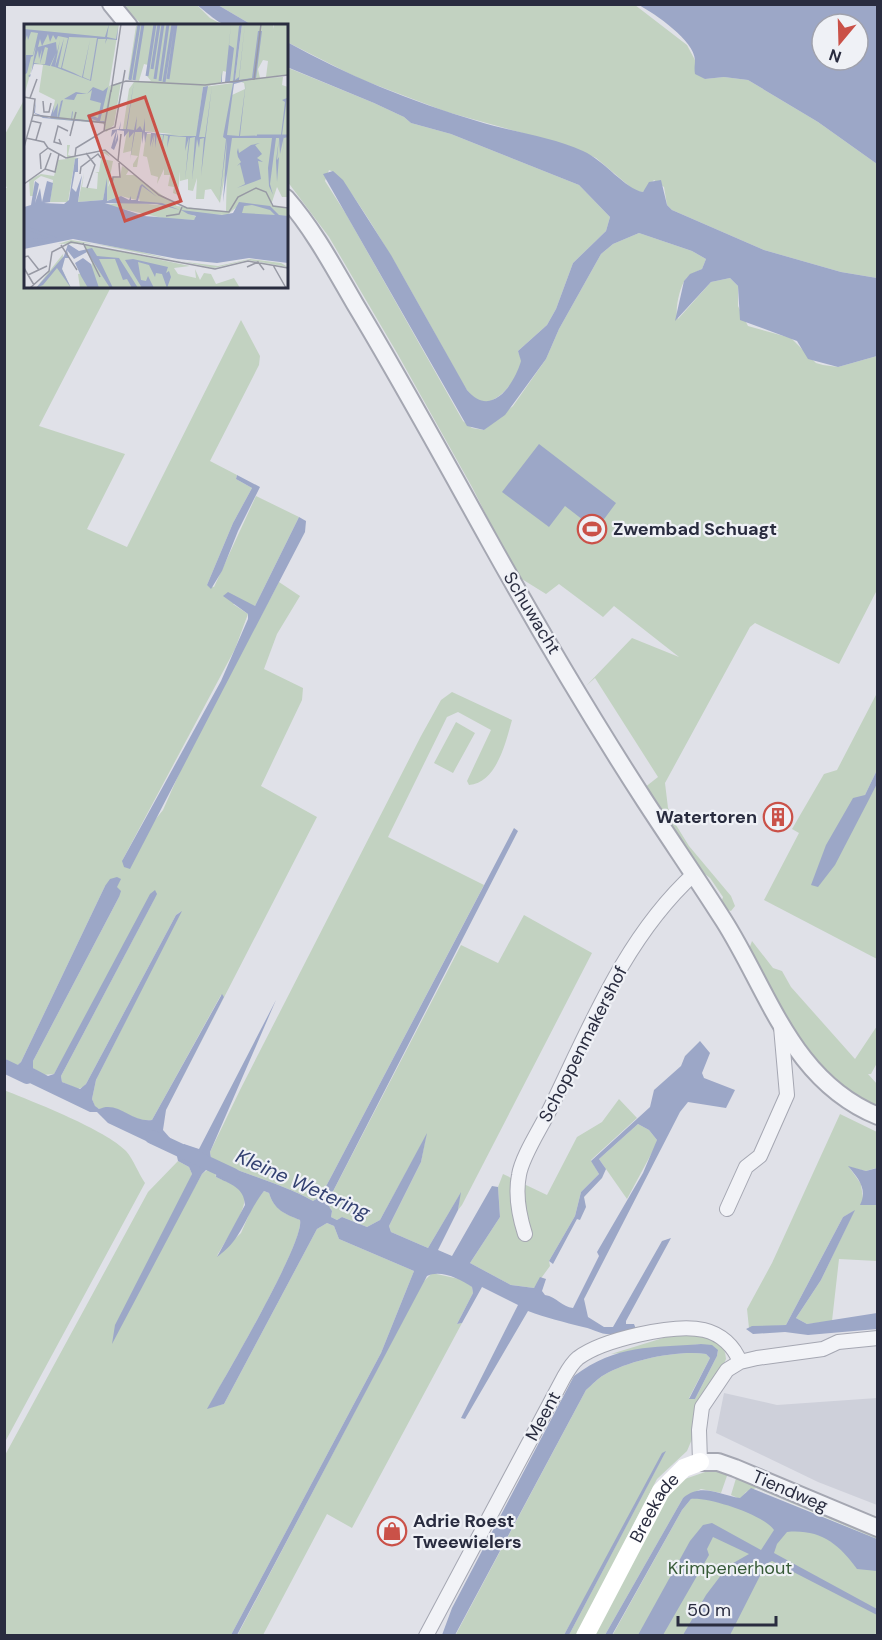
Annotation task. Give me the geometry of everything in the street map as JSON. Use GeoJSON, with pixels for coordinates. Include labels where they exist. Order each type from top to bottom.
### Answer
{"type":"FeatureCollection","features":[{"type":"Feature","properties":{"kind":"main road","name":"Breekade"},"geometry":{"type":"LineString","coordinates":[[585,1635],[661,1491],[684,1468],[700,1462]]}},
{"type":"Feature","properties":{"kind":"street"},"geometry":{"type":"LineString","coordinates":[[111,4],[127,24]]}},
{"type":"Feature","properties":{"kind":"street","name":"Schuwacht"},"geometry":{"type":"LineString","coordinates":[[288,201],[313,234],[379,344],[515,586],[644,800],[732,934],[781,1027],[806,1064],[843,1098],[878,1116]]}},
{"type":"Feature","properties":{"kind":"street","name":"Schoppenmakershof"},"geometry":{"type":"LineString","coordinates":[[525,1234],[518,1212],[519,1174],[600,1005],[633,946],[654,916],[694,874]]}},
{"type":"Feature","properties":{"kind":"street","name":"Schuwacht"},"geometry":{"type":"LineString","coordinates":[[727,1209],[746,1167],[760,1156],[787,1095],[781,1027]]}},
{"type":"Feature","properties":{"kind":"street","name":"Meent"},"geometry":{"type":"LineString","coordinates":[[426,1635],[564,1377],[579,1357],[609,1344],[680,1328],[704,1330],[723,1338],[736,1352],[740,1362]]}},
{"type":"Feature","properties":{"kind":"street"},"geometry":{"type":"LineString","coordinates":[[740,1362],[824,1349],[838,1342],[878,1338]]}},
{"type":"Feature","properties":{"kind":"street","name":"Breekade"},"geometry":{"type":"LineString","coordinates":[[700,1462],[699,1430],[702,1407],[727,1370],[740,1362]]}},
{"type":"Feature","properties":{"kind":"street","name":"Tiendweg"},"geometry":{"type":"LineString","coordinates":[[700,1462],[718,1462],[735,1468],[873,1526]]}},
{"type":"Feature","properties":{"kind":"shaded area"},"geometry":{"type":"Polygon","coordinates":[[[724,1393],[777,1405],[877,1398],[877,1505],[818,1482],[716,1433],[724,1393]]]}},
{"type":"Feature","properties":{"kind":"green space"},"geometry":{"type":"Polygon","coordinates":[[[123,5],[197,5],[210,18],[221,24],[141,24],[123,5]]]}},
{"type":"Feature","properties":{"kind":"green space"},"geometry":{"type":"Polygon","coordinates":[[[218,5],[635,5],[687,45],[705,79],[724,77],[748,80],[818,122],[877,164],[877,278],[841,272],[764,250],[672,210],[667,205],[664,187],[654,180],[643,192],[635,191],[596,158],[569,146],[447,112],[360,79],[288,43],[288,24],[250,24],[218,5]]]}},
{"type":"Feature","properties":{"kind":"green space"},"geometry":{"type":"Polygon","coordinates":[[[288,68],[374,103],[404,117],[411,123],[451,134],[579,185],[610,217],[606,231],[573,263],[556,309],[547,325],[518,351],[521,359],[520,366],[513,381],[494,399],[481,402],[467,390],[400,271],[358,203],[341,180],[329,170],[325,181],[463,421],[472,428],[484,430],[513,406],[546,359],[559,329],[601,254],[613,244],[639,233],[692,251],[706,259],[702,269],[688,276],[683,283],[677,305],[678,319],[711,282],[730,278],[738,286],[738,306],[748,326],[791,338],[816,363],[838,367],[877,356],[877,590],[839,664],[755,623],[750,627],[665,783],[668,808],[676,825],[689,846],[731,896],[735,906],[731,911],[724,909],[721,903],[723,897],[710,878],[697,868],[644,788],[658,777],[595,678],[586,686],[632,638],[679,657],[614,606],[603,617],[559,584],[546,594],[517,576],[472,487],[329,237],[288,182],[288,68]]]}},
{"type":"Feature","properties":{"kind":"green space"},"geometry":{"type":"Polygon","coordinates":[[[23,102],[24,288],[110,288],[39,426],[125,454],[87,529],[127,547],[241,320],[260,356],[259,365],[210,461],[237,475],[236,479],[252,488],[233,523],[207,585],[214,587],[256,496],[299,517],[255,606],[233,604],[248,614],[235,649],[122,861],[163,810],[190,749],[279,582],[300,596],[277,634],[264,669],[303,688],[302,700],[261,786],[317,817],[166,1110],[224,997],[221,995],[152,1120],[138,1119],[113,1109],[99,1109],[95,1107],[92,1099],[96,1080],[180,912],[176,915],[86,1084],[78,1089],[62,1082],[61,1076],[157,894],[54,1074],[43,1075],[33,1068],[33,1061],[119,897],[105,886],[21,1062],[11,1071],[13,1075],[4,1070],[7,1061],[4,1054],[4,191],[7,187],[4,186],[4,136],[23,102]]]}},
{"type":"Feature","properties":{"kind":"green space"},"geometry":{"type":"Polygon","coordinates":[[[452,692],[512,720],[499,760],[487,777],[469,785],[467,781],[491,730],[458,712],[447,717],[388,837],[484,885],[321,1196],[313,1201],[291,1190],[223,1164],[217,1166],[212,1164],[210,1152],[240,1090],[421,736],[441,700],[452,692]]]}},
{"type":"Feature","properties":{"kind":"green space"},"geometry":{"type":"Polygon","coordinates":[[[877,693],[877,770],[865,795],[866,803],[877,784],[877,959],[764,900],[799,833],[792,829],[824,774],[837,770],[877,693]]]}},
{"type":"Feature","properties":{"kind":"green space"},"geometry":{"type":"Polygon","coordinates":[[[456,722],[475,733],[453,773],[434,763],[456,722]]]}},
{"type":"Feature","properties":{"kind":"green space"},"geometry":{"type":"Polygon","coordinates":[[[524,915],[592,953],[462,1205],[458,1210],[460,1194],[428,1248],[391,1232],[389,1226],[421,1162],[426,1136],[380,1220],[367,1227],[342,1217],[337,1220],[331,1217],[332,1211],[327,1203],[461,945],[498,963],[524,915]]]}},
{"type":"Feature","properties":{"kind":"green space"},"geometry":{"type":"Polygon","coordinates":[[[752,941],[773,968],[782,971],[791,987],[855,1059],[877,1026],[877,1063],[871,1074],[868,1074],[877,1084],[877,1110],[830,1080],[814,1064],[749,949],[752,941]]]}},
{"type":"Feature","properties":{"kind":"green space"},"geometry":{"type":"Polygon","coordinates":[[[4,1090],[103,1134],[126,1151],[145,1183],[5,1442],[4,1090]]]}},
{"type":"Feature","properties":{"kind":"green space"},"geometry":{"type":"Polygon","coordinates":[[[619,1099],[637,1118],[591,1160],[599,1174],[581,1192],[575,1216],[549,1261],[550,1266],[534,1288],[511,1285],[470,1263],[500,1217],[498,1187],[503,1174],[547,1195],[577,1137],[602,1122],[619,1099]]]}},
{"type":"Feature","properties":{"kind":"green space"},"geometry":{"type":"Polygon","coordinates":[[[840,1114],[877,1132],[876,1168],[866,1171],[849,1167],[861,1184],[863,1199],[877,1205],[877,1261],[839,1259],[832,1321],[807,1324],[796,1318],[821,1280],[854,1211],[843,1217],[786,1325],[749,1328],[747,1309],[772,1263],[840,1114]]]}},
{"type":"Feature","properties":{"kind":"green space"},"geometry":{"type":"Polygon","coordinates":[[[638,1124],[649,1130],[657,1140],[627,1199],[599,1159],[638,1124]]]}},
{"type":"Feature","properties":{"kind":"green space"},"geometry":{"type":"Polygon","coordinates":[[[178,1161],[189,1167],[192,1174],[173,1226],[202,1174],[210,1168],[215,1171],[216,1177],[235,1186],[244,1195],[245,1201],[240,1216],[217,1256],[241,1233],[254,1203],[264,1191],[269,1193],[274,1204],[281,1211],[300,1220],[290,1255],[277,1282],[208,1408],[224,1404],[317,1229],[327,1223],[334,1226],[339,1239],[414,1271],[381,1353],[231,1635],[5,1635],[4,1457],[148,1192],[178,1161]]]}},
{"type":"Feature","properties":{"kind":"green space"},"geometry":{"type":"Polygon","coordinates":[[[432,1273],[464,1280],[472,1287],[473,1293],[457,1324],[462,1323],[352,1528],[327,1514],[263,1635],[237,1636],[423,1282],[432,1273]]]}},
{"type":"Feature","properties":{"kind":"green space"},"geometry":{"type":"Polygon","coordinates":[[[676,1334],[701,1335],[715,1340],[721,1344],[726,1359],[687,1451],[657,1479],[577,1635],[569,1635],[665,1452],[564,1635],[455,1636],[586,1390],[604,1375],[640,1361],[681,1353],[706,1354],[710,1358],[689,1398],[695,1399],[718,1351],[701,1344],[611,1354],[676,1334]]]}},
{"type":"Feature","properties":{"kind":"green space"},"geometry":{"type":"Polygon","coordinates":[[[708,1471],[728,1473],[721,1493],[701,1489],[683,1498],[605,1635],[592,1636],[659,1507],[682,1480],[708,1471]]]}},
{"type":"Feature","properties":{"kind":"green space"},"geometry":{"type":"Polygon","coordinates":[[[737,1475],[877,1532],[877,1539],[756,1488],[746,1492],[740,1499],[731,1495],[737,1475]]]}},
{"type":"Feature","properties":{"kind":"green space","name":"Krimpenerhout"},"geometry":{"type":"Polygon","coordinates":[[[705,1494],[763,1508],[877,1556],[877,1635],[612,1636],[682,1510],[691,1499],[705,1494]]]}},
{"type":"Feature","properties":{"kind":"water"},"geometry":{"type":"Polygon","coordinates":[[[197,5],[218,5],[250,24],[226,24],[197,5]]]}},
{"type":"Feature","properties":{"kind":"water"},"geometry":{"type":"Polygon","coordinates":[[[639,5],[877,5],[877,164],[818,122],[748,80],[724,77],[705,79],[695,74],[693,52],[681,36],[639,5]]]}},
{"type":"Feature","properties":{"kind":"water"},"geometry":{"type":"Polygon","coordinates":[[[288,43],[332,66],[428,105],[583,151],[636,190],[643,192],[649,182],[661,180],[667,205],[672,210],[764,250],[841,272],[877,278],[877,356],[838,367],[808,359],[797,341],[740,320],[738,286],[730,278],[711,282],[675,321],[684,281],[690,274],[702,269],[706,259],[692,251],[639,233],[613,244],[601,254],[559,329],[546,359],[505,415],[484,430],[467,426],[323,174],[333,171],[343,180],[391,255],[467,390],[476,398],[485,401],[493,400],[500,395],[513,380],[521,361],[518,351],[547,325],[556,309],[573,263],[606,231],[610,217],[579,185],[451,134],[411,123],[404,117],[288,67],[288,43]]]}},
{"type":"Feature","properties":{"kind":"water"},"geometry":{"type":"Polygon","coordinates":[[[539,444],[616,503],[596,530],[565,506],[549,527],[502,492],[539,444]]]}},
{"type":"Feature","properties":{"kind":"water"},"geometry":{"type":"Polygon","coordinates":[[[237,475],[260,487],[238,531],[222,571],[211,589],[207,585],[233,523],[252,488],[236,479],[237,475]]]}},
{"type":"Feature","properties":{"kind":"water"},"geometry":{"type":"Polygon","coordinates":[[[299,517],[306,521],[305,532],[130,869],[124,867],[122,861],[221,681],[248,619],[248,614],[223,596],[228,592],[255,606],[299,517]]]}},
{"type":"Feature","properties":{"kind":"water"},"geometry":{"type":"Polygon","coordinates":[[[877,770],[877,784],[835,865],[818,887],[811,885],[826,845],[853,798],[865,795],[877,770]]]}},
{"type":"Feature","properties":{"kind":"water"},"geometry":{"type":"Polygon","coordinates":[[[514,828],[518,831],[327,1203],[332,1211],[331,1217],[337,1220],[342,1217],[367,1227],[380,1220],[427,1133],[421,1162],[389,1226],[391,1232],[428,1248],[461,1192],[458,1210],[438,1250],[452,1256],[492,1186],[498,1187],[500,1217],[470,1263],[511,1285],[534,1288],[540,1277],[546,1279],[542,1291],[545,1295],[573,1308],[599,1256],[597,1252],[643,1173],[657,1140],[649,1130],[638,1124],[599,1159],[606,1169],[602,1178],[584,1197],[586,1207],[580,1220],[577,1219],[553,1264],[549,1261],[575,1216],[581,1192],[599,1174],[591,1161],[650,1107],[654,1090],[681,1066],[685,1056],[700,1041],[710,1053],[702,1073],[704,1078],[735,1090],[726,1108],[688,1102],[680,1112],[584,1299],[588,1317],[604,1327],[613,1327],[662,1241],[671,1238],[626,1321],[626,1324],[634,1324],[636,1329],[616,1337],[614,1334],[601,1333],[528,1311],[465,1419],[461,1418],[518,1305],[482,1287],[462,1323],[457,1324],[473,1293],[472,1287],[444,1274],[427,1276],[237,1635],[231,1635],[381,1353],[414,1271],[339,1239],[334,1226],[327,1223],[317,1229],[224,1404],[207,1409],[277,1282],[290,1255],[300,1220],[281,1211],[274,1204],[269,1193],[264,1191],[238,1235],[217,1257],[245,1205],[239,1190],[216,1177],[217,1166],[223,1164],[291,1190],[313,1201],[321,1196],[514,828]]]}},
{"type":"Feature","properties":{"kind":"water"},"geometry":{"type":"Polygon","coordinates":[[[117,877],[121,879],[117,887],[121,891],[119,897],[33,1061],[33,1068],[48,1076],[54,1074],[150,894],[155,890],[157,894],[154,900],[61,1076],[62,1082],[80,1089],[86,1084],[176,915],[182,911],[96,1080],[92,1099],[99,1109],[112,1107],[138,1118],[152,1120],[222,994],[224,997],[166,1110],[163,1130],[170,1138],[168,1147],[163,1149],[108,1123],[97,1112],[90,1112],[13,1075],[11,1071],[21,1062],[105,886],[110,879],[117,877]]]}},
{"type":"Feature","properties":{"kind":"water"},"geometry":{"type":"Polygon","coordinates":[[[276,1000],[210,1152],[212,1164],[202,1174],[112,1344],[115,1325],[192,1174],[189,1167],[178,1161],[176,1152],[184,1144],[199,1149],[276,1000]]]}},
{"type":"Feature","properties":{"kind":"water"},"geometry":{"type":"Polygon","coordinates":[[[848,1166],[866,1171],[877,1168],[877,1205],[860,1205],[862,1189],[848,1166]]]}},
{"type":"Feature","properties":{"kind":"water"},"geometry":{"type":"Polygon","coordinates":[[[855,1210],[821,1280],[796,1318],[807,1324],[877,1313],[877,1329],[808,1335],[785,1332],[753,1334],[746,1329],[752,1326],[786,1325],[843,1217],[855,1210]]]}},
{"type":"Feature","properties":{"kind":"water"},"geometry":{"type":"Polygon","coordinates":[[[712,1345],[718,1350],[695,1399],[689,1399],[710,1358],[706,1354],[681,1353],[640,1361],[604,1375],[586,1390],[455,1635],[442,1635],[452,1608],[574,1376],[605,1358],[620,1353],[650,1347],[712,1345]]]}},
{"type":"Feature","properties":{"kind":"water"},"geometry":{"type":"Polygon","coordinates":[[[666,1451],[569,1635],[564,1635],[662,1453],[666,1451]]]}},
{"type":"Feature","properties":{"kind":"water"},"geometry":{"type":"Polygon","coordinates":[[[751,1488],[877,1539],[877,1571],[857,1569],[843,1552],[828,1540],[809,1533],[787,1532],[777,1544],[774,1553],[877,1609],[877,1615],[772,1561],[766,1564],[730,1635],[683,1635],[706,1595],[728,1566],[749,1554],[713,1537],[707,1549],[709,1555],[663,1635],[638,1635],[690,1541],[703,1525],[712,1523],[761,1550],[774,1530],[768,1524],[736,1508],[691,1499],[682,1510],[612,1635],[605,1635],[683,1498],[690,1493],[704,1490],[740,1498],[751,1488]]]}},
{"type":"Feature","properties":{"kind":"waterway","name":"Kleine Wetering"},"geometry":{"type":"LineString","coordinates":[[4,1066],[27,1077]]}},
{"type":"Feature","properties":{"kind":"waterway","name":"Kleine Wetering"},"geometry":{"type":"LineString","coordinates":[[152,1137],[233,1175]]}},
{"type":"Feature","properties":{"kind":"place","name":"Zwembad Schuagt"},"geometry":{"type":"Point","coordinates":[592,529]}},
{"type":"Feature","properties":{"kind":"place","name":"Watertoren"},"geometry":{"type":"Point","coordinates":[778,817]}},
{"type":"Feature","properties":{"kind":"place","name":"Adrie Roest Tweewielers"},"geometry":{"type":"Point","coordinates":[392,1531]}}]}
